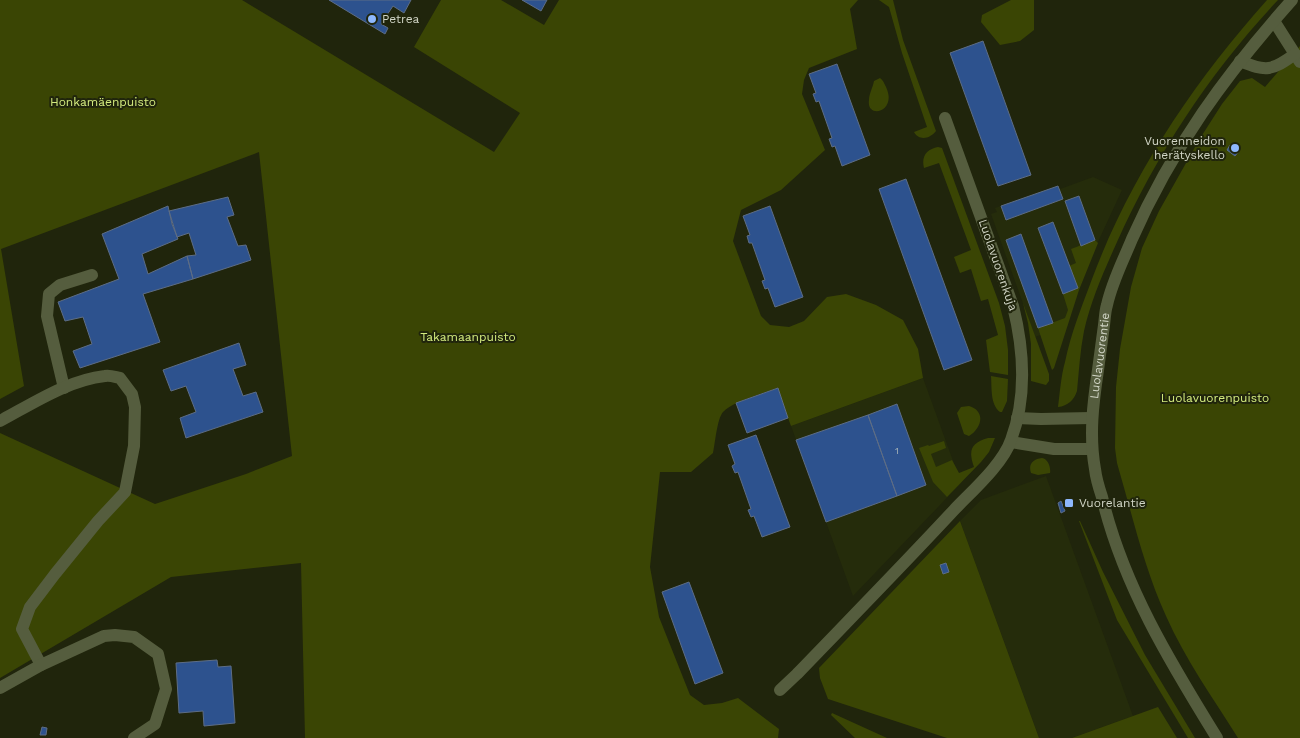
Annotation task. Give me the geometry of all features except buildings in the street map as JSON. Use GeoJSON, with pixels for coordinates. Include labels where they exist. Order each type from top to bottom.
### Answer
{"type":"FeatureCollection","features":[{"type":"Feature","properties":{"kind":"street","name":"Luolavuorentie"},"geometry":{"type":"LineString","coordinates":[[1217,738],[1178,675],[1154,631],[1132,587],[1117,549],[1095,470],[1092,449],[1092,418],[1106,306],[1118,270],[1144,212],[1184,138],[1214,95],[1292,0]]}},
{"type":"Feature","properties":{"kind":"street"},"geometry":{"type":"LineString","coordinates":[[1240,61],[1256,68],[1268,69],[1298,58],[1274,21]]}},
{"type":"Feature","properties":{"kind":"street","name":"Luolavuorenkuja"},"geometry":{"type":"LineString","coordinates":[[945,118],[1013,306],[1021,349],[1022,373],[1021,396],[1017,418]]}},
{"type":"Feature","properties":{"kind":"street"},"geometry":{"type":"LineString","coordinates":[[64,388],[47,316],[49,294],[60,285],[92,275]]}},
{"type":"Feature","properties":{"kind":"street"},"geometry":{"type":"LineString","coordinates":[[0,421],[64,388],[106,375],[120,378],[132,394],[135,407],[134,446],[125,492],[54,574],[30,607],[22,629],[41,665]]}},
{"type":"Feature","properties":{"kind":"street"},"geometry":{"type":"LineString","coordinates":[[780,690],[831,639],[998,462],[1011,442],[1017,418],[1092,418]]}},
{"type":"Feature","properties":{"kind":"street"},"geometry":{"type":"LineString","coordinates":[[1011,442],[1054,448],[1092,449]]}},
{"type":"Feature","properties":{"kind":"street"},"geometry":{"type":"LineString","coordinates":[[0,688],[41,665],[104,636],[134,637],[158,654],[166,689],[155,724],[134,738]]}},
{"type":"Feature","properties":{"kind":"shaded area"},"geometry":{"type":"Polygon","coordinates":[[[1093,177],[1122,190],[1091,257],[1065,326],[1035,337],[991,214],[997,212],[995,208],[1001,206],[1003,210],[1093,177]]]}},
{"type":"Feature","properties":{"kind":"shaded area"},"geometry":{"type":"Polygon","coordinates":[[[923,378],[961,483],[853,596],[791,426],[923,378]]]}},
{"type":"Feature","properties":{"kind":"shaded area"},"geometry":{"type":"Polygon","coordinates":[[[1046,476],[1133,716],[1072,738],[1039,738],[960,521],[981,500],[1046,476]]]}},
{"type":"Feature","properties":{"kind":"green space","name":"Takamaanpuisto"},"geometry":{"type":"Polygon","coordinates":[[[0,0],[242,0],[494,152],[520,113],[414,47],[441,0],[501,0],[544,25],[559,0],[858,0],[850,9],[857,49],[809,68],[804,80],[802,94],[825,150],[781,190],[741,210],[733,241],[761,316],[770,325],[789,327],[804,321],[827,297],[846,294],[876,305],[903,320],[918,349],[923,378],[791,426],[777,388],[757,395],[727,408],[723,412],[718,426],[713,453],[691,472],[660,472],[650,567],[659,617],[690,695],[704,705],[722,703],[738,698],[779,729],[778,738],[305,738],[301,563],[171,577],[0,678],[0,433],[155,504],[246,474],[292,456],[259,152],[1,249],[24,386],[0,399],[0,0]]]}},
{"type":"Feature","properties":{"kind":"green space"},"geometry":{"type":"Polygon","coordinates":[[[879,0],[893,0],[903,40],[936,131],[928,137],[919,137],[914,132],[927,127],[889,7],[879,0]]]}},
{"type":"Feature","properties":{"kind":"green space"},"geometry":{"type":"Polygon","coordinates":[[[1011,0],[1034,0],[1034,30],[1020,41],[1000,45],[981,22],[982,15],[1011,0]]]}},
{"type":"Feature","properties":{"kind":"green space"},"geometry":{"type":"Polygon","coordinates":[[[1267,0],[1278,0],[1230,55],[1187,114],[1133,209],[1107,264],[1090,308],[1083,338],[1077,391],[1070,402],[1058,407],[1067,351],[1092,279],[1125,203],[1166,132],[1189,97],[1267,0]]]}},
{"type":"Feature","properties":{"kind":"green space","name":"Luolavuorenpuisto"},"geometry":{"type":"Polygon","coordinates":[[[1300,46],[1300,738],[1238,738],[1182,648],[1151,579],[1117,463],[1115,448],[1116,387],[1120,349],[1131,287],[1142,248],[1159,211],[1199,140],[1222,104],[1240,81],[1252,78],[1265,87],[1300,46]]]}},
{"type":"Feature","properties":{"kind":"green space"},"geometry":{"type":"Polygon","coordinates":[[[880,78],[889,96],[885,107],[876,111],[872,110],[869,106],[869,98],[874,81],[880,78]]]}},
{"type":"Feature","properties":{"kind":"green space"},"geometry":{"type":"Polygon","coordinates":[[[938,147],[942,148],[999,303],[1005,326],[1008,350],[1008,375],[990,372],[986,340],[998,335],[988,299],[981,301],[971,269],[960,273],[954,257],[971,250],[939,163],[924,168],[923,160],[928,151],[938,147]]]}},
{"type":"Feature","properties":{"kind":"green space"},"geometry":{"type":"Polygon","coordinates":[[[1095,240],[1098,243],[1079,290],[1052,370],[1038,328],[1065,318],[1068,310],[1063,294],[1078,288],[1069,266],[1076,263],[1071,249],[1095,240]]]}},
{"type":"Feature","properties":{"kind":"green space"},"geometry":{"type":"Polygon","coordinates":[[[1023,303],[1049,374],[1049,381],[1046,385],[1031,381],[1031,344],[1023,303]]]}},
{"type":"Feature","properties":{"kind":"green space"},"geometry":{"type":"Polygon","coordinates":[[[991,376],[1008,379],[1007,401],[1002,412],[997,409],[993,400],[991,376]]]}},
{"type":"Feature","properties":{"kind":"green space"},"geometry":{"type":"Polygon","coordinates":[[[969,406],[978,412],[980,420],[977,429],[969,436],[964,434],[957,413],[961,407],[969,406]]]}},
{"type":"Feature","properties":{"kind":"green space"},"geometry":{"type":"Polygon","coordinates":[[[988,438],[995,438],[989,452],[947,497],[933,482],[919,448],[944,441],[946,448],[931,454],[936,467],[952,460],[959,473],[974,467],[971,456],[972,448],[978,442],[988,438]]]}},
{"type":"Feature","properties":{"kind":"green space"},"geometry":{"type":"Polygon","coordinates":[[[1042,458],[1049,464],[1050,473],[1038,475],[1031,473],[1030,467],[1032,462],[1042,458]]]}},
{"type":"Feature","properties":{"kind":"green space"},"geometry":{"type":"Polygon","coordinates":[[[960,521],[1039,738],[947,738],[828,699],[820,678],[819,668],[960,521]]]}},
{"type":"Feature","properties":{"kind":"green space"},"geometry":{"type":"Polygon","coordinates":[[[1079,521],[1145,655],[1195,738],[1188,738],[1117,620],[1079,521]]]}},
{"type":"Feature","properties":{"kind":"green space"},"geometry":{"type":"Polygon","coordinates":[[[1158,707],[1177,738],[1072,738],[1158,707]]]}},
{"type":"Feature","properties":{"kind":"green space"},"geometry":{"type":"Polygon","coordinates":[[[832,713],[887,738],[855,738],[831,715],[832,713]]]}},
{"type":"Feature","properties":{"kind":"place","name":"Petrea"},"geometry":{"type":"Point","coordinates":[372,19]}},
{"type":"Feature","properties":{"kind":"place","name":"Vuorenneidon herätyskello"},"geometry":{"type":"Point","coordinates":[1235,148]}},
{"type":"Feature","properties":{"kind":"place","name":"Vuorelantie"},"geometry":{"type":"Point","coordinates":[1069,503]}},
{"type":"Feature","properties":{"kind":"park label","name":"Honkamäenpuisto"},"geometry":{"type":"Point","coordinates":[103,102]}}]}
